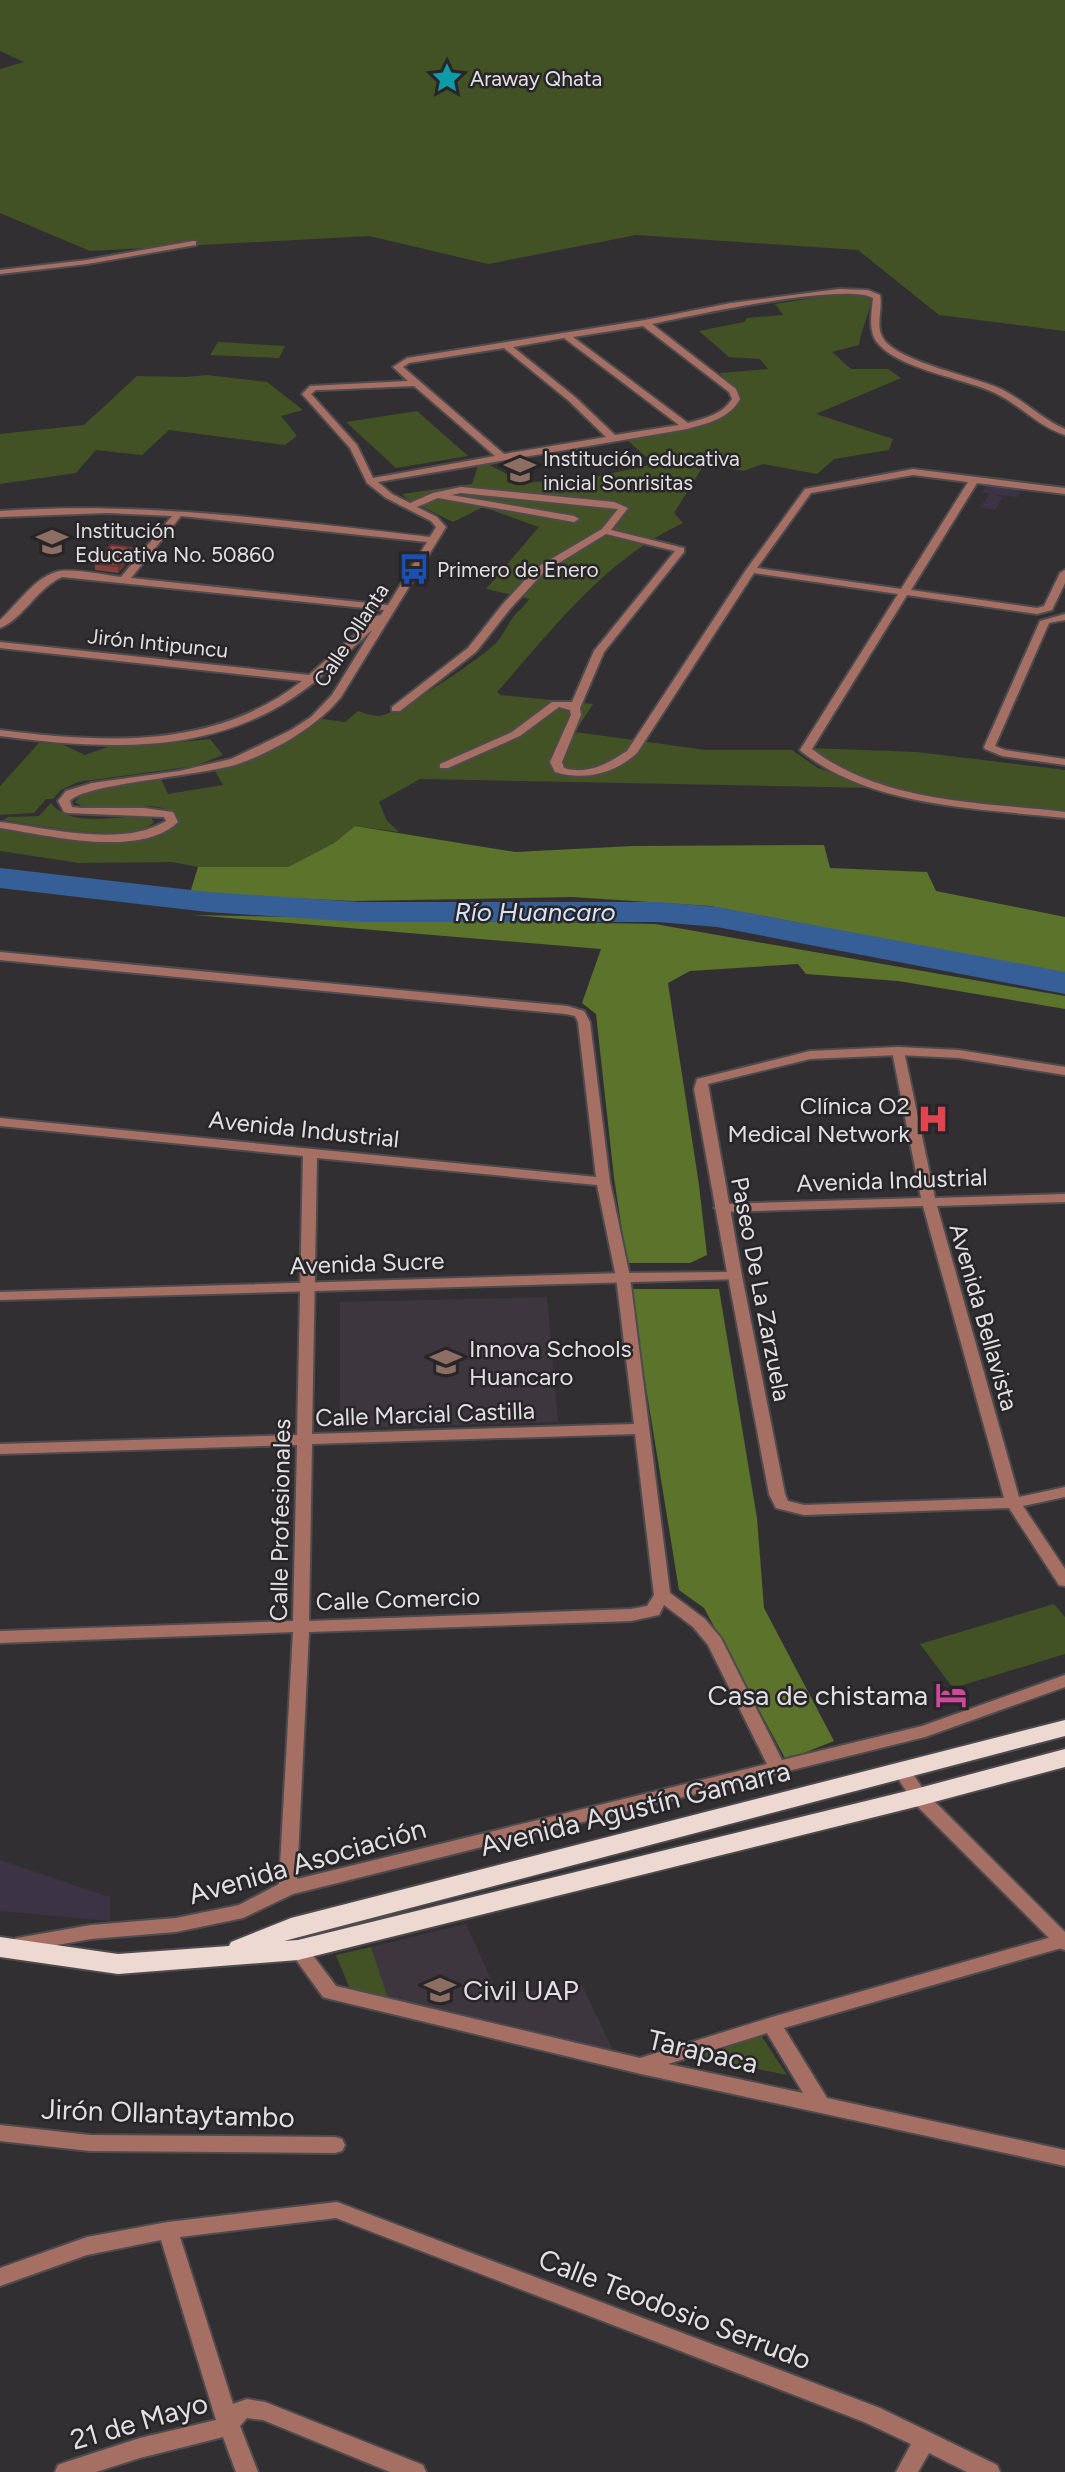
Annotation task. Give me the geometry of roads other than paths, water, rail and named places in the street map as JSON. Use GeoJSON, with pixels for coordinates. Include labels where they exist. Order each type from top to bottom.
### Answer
{"type":"FeatureCollection","features":[{"type":"Feature","properties":{"kind":"highway","name":"Avenida Agustín Gamarra"},"geometry":{"type":"LineString","coordinates":[[223,1956],[291,1928],[1065,1728]]}},
{"type":"Feature","properties":{"kind":"highway","name":"Avenida Agustín Gamarra"},"geometry":{"type":"LineString","coordinates":[[2,1947],[118,1964],[298,1950],[919,1797],[1065,1758]]}},
{"type":"Feature","properties":{"kind":"street"},"geometry":{"type":"LineString","coordinates":[[0,272],[87,262],[193,243]]}},
{"type":"Feature","properties":{"kind":"street"},"geometry":{"type":"LineString","coordinates":[[502,457],[397,365],[645,323],[731,305],[839,291],[868,292],[877,297],[876,331],[885,346],[938,370],[995,389],[1011,397],[1046,425],[1065,432]]}},
{"type":"Feature","properties":{"kind":"street"},"geometry":{"type":"LineString","coordinates":[[370,481],[687,426],[716,417],[732,408],[736,399],[733,391],[645,323]]}},
{"type":"Feature","properties":{"kind":"street"},"geometry":{"type":"LineString","coordinates":[[565,335],[687,426]]}},
{"type":"Feature","properties":{"kind":"street"},"geometry":{"type":"LineString","coordinates":[[506,345],[572,399],[613,438]]}},
{"type":"Feature","properties":{"kind":"street"},"geometry":{"type":"LineString","coordinates":[[0,514],[95,509],[178,514],[433,540],[441,527],[434,519],[388,496],[370,481],[355,447],[306,394],[313,388],[323,387],[416,383]]}},
{"type":"Feature","properties":{"kind":"street"},"geometry":{"type":"LineString","coordinates":[[605,531],[677,548],[681,553],[599,651],[556,762],[559,769],[573,775],[591,774],[612,766],[631,753],[751,570],[808,491],[913,472],[1065,491]]}},
{"type":"Feature","properties":{"kind":"street"},"geometry":{"type":"LineString","coordinates":[[975,478],[806,750],[830,769],[890,789],[946,800],[1065,815]]}},
{"type":"Feature","properties":{"kind":"street"},"geometry":{"type":"LineString","coordinates":[[396,709],[472,650],[540,570],[605,531],[623,508],[461,490],[436,495],[411,506]]}},
{"type":"Feature","properties":{"kind":"street"},"geometry":{"type":"LineString","coordinates":[[436,495],[574,519]]}},
{"type":"Feature","properties":{"kind":"street"},"geometry":{"type":"LineString","coordinates":[[124,580],[178,514]]}},
{"type":"Feature","properties":{"kind":"street","name":"Calle Ollanta"},"geometry":{"type":"LineString","coordinates":[[0,825],[107,839],[154,835],[165,829],[172,822],[169,814],[149,810],[87,813],[68,810],[64,801],[70,793],[92,786],[179,774],[234,762],[295,732],[315,719],[336,697],[433,540]]}},
{"type":"Feature","properties":{"kind":"street"},"geometry":{"type":"LineString","coordinates":[[751,570],[1037,611],[1048,608],[1065,573]]}},
{"type":"Feature","properties":{"kind":"street"},"geometry":{"type":"LineString","coordinates":[[0,625],[20,609],[51,576],[61,573],[392,608]]}},
{"type":"Feature","properties":{"kind":"street"},"geometry":{"type":"LineString","coordinates":[[0,733],[68,743],[113,744],[218,731],[254,718],[312,679],[392,608]]}},
{"type":"Feature","properties":{"kind":"street"},"geometry":{"type":"LineString","coordinates":[[1065,617],[1045,621],[989,747],[1002,753],[1065,762]]}},
{"type":"Feature","properties":{"kind":"street","name":"Jirón Intipuncu"},"geometry":{"type":"LineString","coordinates":[[0,645],[312,679]]}},
{"type":"Feature","properties":{"kind":"street"},"geometry":{"type":"LineString","coordinates":[[444,766],[516,734],[556,704],[568,704],[575,708]]}},
{"type":"Feature","properties":{"kind":"street"},"geometry":{"type":"LineString","coordinates":[[0,956],[567,1010],[580,1014],[584,1022],[603,1182],[623,1277],[662,1595],[699,1623],[715,1642],[778,1769]]}},
{"type":"Feature","properties":{"kind":"street"},"geometry":{"type":"LineString","coordinates":[[898,1051],[959,1055],[1065,1071]]}},
{"type":"Feature","properties":{"kind":"street","name":"Paseo De La Zarzuela"},"geometry":{"type":"LineString","coordinates":[[898,1051],[810,1055],[702,1082],[720,1208],[777,1494],[782,1504],[804,1510],[1013,1503]]}},
{"type":"Feature","properties":{"kind":"street","name":"Avenida Bellavista"},"geometry":{"type":"LineString","coordinates":[[898,1051],[929,1202],[1013,1503],[1065,1581]]}},
{"type":"Feature","properties":{"kind":"street","name":"Avenida Industrial"},"geometry":{"type":"LineString","coordinates":[[0,1122],[603,1182]]}},
{"type":"Feature","properties":{"kind":"street","name":"Calle Profesionales"},"geometry":{"type":"LineString","coordinates":[[288,1888],[301,1627],[310,1152]]}},
{"type":"Feature","properties":{"kind":"street","name":"Avenida Industrial"},"geometry":{"type":"LineString","coordinates":[[720,1208],[1065,1198]]}},
{"type":"Feature","properties":{"kind":"street","name":"Avenida Sucre"},"geometry":{"type":"LineString","coordinates":[[0,1296],[735,1276]]}},
{"type":"Feature","properties":{"kind":"street","name":"Calle Marcial Castilla"},"geometry":{"type":"LineString","coordinates":[[0,1449],[642,1429]]}},
{"type":"Feature","properties":{"kind":"street"},"geometry":{"type":"LineString","coordinates":[[1013,1503],[1065,1492]]}},
{"type":"Feature","properties":{"kind":"street","name":"Calle Comercio"},"geometry":{"type":"LineString","coordinates":[[0,1637],[631,1615],[653,1611],[662,1595]]}},
{"type":"Feature","properties":{"kind":"street","name":"Avenida Asociación"},"geometry":{"type":"LineString","coordinates":[[2,1947],[91,1932],[176,1925],[243,1911],[288,1888],[925,1731],[1065,1681]]}},
{"type":"Feature","properties":{"kind":"street"},"geometry":{"type":"LineString","coordinates":[[641,2066],[772,2024],[1063,1942],[919,1797],[903,1772]]}},
{"type":"Feature","properties":{"kind":"street","name":"Tarapaca"},"geometry":{"type":"LineString","coordinates":[[298,1950],[330,1992],[641,2066],[1065,2158]]}},
{"type":"Feature","properties":{"kind":"street"},"geometry":{"type":"LineString","coordinates":[[772,2024],[821,2106]]}},
{"type":"Feature","properties":{"kind":"street","name":"Jirón Ollantaytambo"},"geometry":{"type":"LineString","coordinates":[[0,2133],[90,2143],[335,2145]]}},
{"type":"Feature","properties":{"kind":"street","name":"Calle Teodosio Serrudo"},"geometry":{"type":"LineString","coordinates":[[168,2230],[337,2210],[872,2415],[989,2472]]}},
{"type":"Feature","properties":{"kind":"street"},"geometry":{"type":"LineString","coordinates":[[0,2277],[87,2246],[168,2230],[229,2427],[247,2472]]}},
{"type":"Feature","properties":{"kind":"street"},"geometry":{"type":"LineString","coordinates":[[229,2427],[233,2416],[242,2409],[247,2407],[265,2411],[415,2472]]}},
{"type":"Feature","properties":{"kind":"street","name":"21 de Mayo"},"geometry":{"type":"LineString","coordinates":[[66,2472],[139,2448],[229,2427]]}},
{"type":"Feature","properties":{"kind":"street"},"geometry":{"type":"LineString","coordinates":[[907,2472],[925,2439]]}},
{"type":"Feature","properties":{"kind":"waterway","name":"Río Huancaro"},"geometry":{"type":"LineString","coordinates":[[0,878],[208,902],[360,912],[658,912],[717,917],[1065,983]]}},
{"type":"Feature","properties":{"kind":"place","name":"Araway Qhata"},"geometry":{"type":"Point","coordinates":[447,78]}},
{"type":"Feature","properties":{"kind":"place","name":"Institución educativa inicial Sonrisitas"},"geometry":{"type":"Point","coordinates":[520,470]}},
{"type":"Feature","properties":{"kind":"place","name":"Institución Educativa No. 50860"},"geometry":{"type":"Point","coordinates":[52,542]}},
{"type":"Feature","properties":{"kind":"place","name":"Primero de Enero"},"geometry":{"type":"Point","coordinates":[414,569]}},
{"type":"Feature","properties":{"kind":"place","name":"Clínica O2 Medical Network"},"geometry":{"type":"Point","coordinates":[933,1119]}},
{"type":"Feature","properties":{"kind":"place","name":"Innova Schools Huancaro"},"geometry":{"type":"Point","coordinates":[446,1362]}},
{"type":"Feature","properties":{"kind":"place","name":"Casa de chistama"},"geometry":{"type":"Point","coordinates":[951,1695]}},
{"type":"Feature","properties":{"kind":"place","name":"Civil UAP"},"geometry":{"type":"Point","coordinates":[440,1990]}}]}
